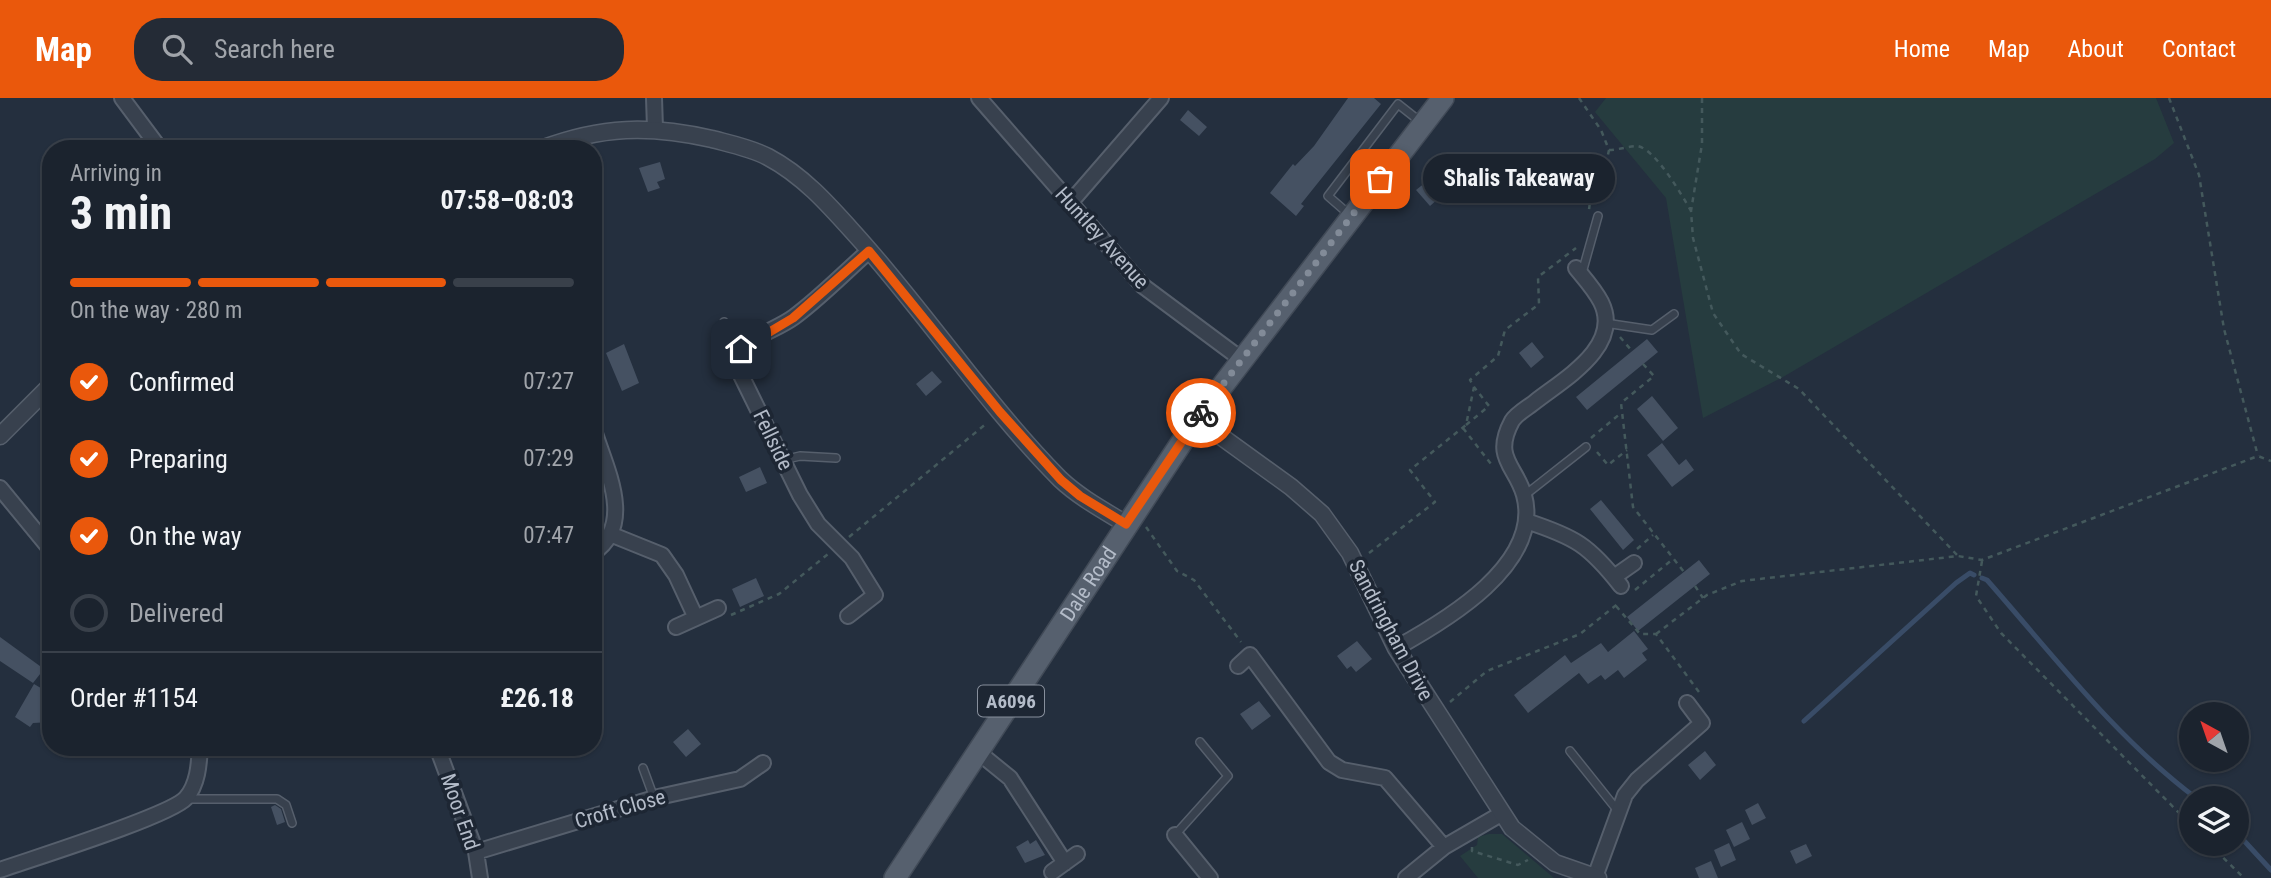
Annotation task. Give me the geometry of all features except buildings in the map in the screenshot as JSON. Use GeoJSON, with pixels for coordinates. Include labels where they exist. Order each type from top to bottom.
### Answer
{"type":"FeatureCollection","features":[{"type":"Feature","properties":{"kind":"main road","name":"Dale Road"},"geometry":{"type":"LineString","coordinates":[[895,878],[1130,517],[1197,419],[1443,98]]}},
{"type":"Feature","properties":{"kind":"street"},"geometry":{"type":"LineString","coordinates":[[122,98],[153,140]]}},
{"type":"Feature","properties":{"kind":"street"},"geometry":{"type":"LineString","coordinates":[[654,98],[655,128]]}},
{"type":"Feature","properties":{"kind":"street","name":"Huntley Avenue"},"geometry":{"type":"LineString","coordinates":[[979,98],[1143,286],[1241,359]]}},
{"type":"Feature","properties":{"kind":"street"},"geometry":{"type":"LineString","coordinates":[[1070,203],[1161,98]]}},
{"type":"Feature","properties":{"kind":"street"},"geometry":{"type":"LineString","coordinates":[[573,140],[609,130],[655,128],[741,146],[769,158],[822,198],[869,251],[1000,412],[1061,480],[1080,496],[1130,517]]}},
{"type":"Feature","properties":{"kind":"street"},"geometry":{"type":"LineString","coordinates":[[741,349],[793,318],[869,251]]}},
{"type":"Feature","properties":{"kind":"street"},"geometry":{"type":"LineString","coordinates":[[1396,648],[1443,622],[1494,582],[1522,537],[1526,521],[1524,495],[1506,462],[1506,439],[1514,419],[1597,350],[1605,323],[1602,304],[1579,271]]}},
{"type":"Feature","properties":{"kind":"street","name":"Fellside"},"geometry":{"type":"LineString","coordinates":[[741,349],[735,363],[783,460],[818,524],[852,558],[876,596],[848,616]]}},
{"type":"Feature","properties":{"kind":"street"},"geometry":{"type":"LineString","coordinates":[[0,436],[42,394]]}},
{"type":"Feature","properties":{"kind":"street","name":"Sandringham Drive"},"geometry":{"type":"LineString","coordinates":[[1197,419],[1291,487],[1322,514],[1356,564],[1396,648],[1501,814],[1539,853],[1563,867],[1597,877]]}},
{"type":"Feature","properties":{"kind":"street"},"geometry":{"type":"LineString","coordinates":[[602,456],[616,508],[610,534],[602,543]]}},
{"type":"Feature","properties":{"kind":"street"},"geometry":{"type":"LineString","coordinates":[[0,488],[42,539]]}},
{"type":"Feature","properties":{"kind":"street"},"geometry":{"type":"LineString","coordinates":[[1526,521],[1567,535],[1584,545],[1621,586],[1633,563]]}},
{"type":"Feature","properties":{"kind":"street"},"geometry":{"type":"LineString","coordinates":[[610,534],[662,555],[676,575],[696,618]]}},
{"type":"Feature","properties":{"kind":"street"},"geometry":{"type":"LineString","coordinates":[[676,627],[718,608]]}},
{"type":"Feature","properties":{"kind":"street"},"geometry":{"type":"LineString","coordinates":[[1238,666],[1250,656],[1334,766],[1385,778],[1444,847]]}},
{"type":"Feature","properties":{"kind":"street"},"geometry":{"type":"LineString","coordinates":[[1597,877],[1618,811],[1637,780],[1702,723],[1687,703]]}},
{"type":"Feature","properties":{"kind":"street"},"geometry":{"type":"LineString","coordinates":[[978,752],[1010,778],[1071,858],[1052,872]]}},
{"type":"Feature","properties":{"kind":"street"},"geometry":{"type":"LineString","coordinates":[[0,870],[155,814],[185,799],[199,771],[200,756]]}},
{"type":"Feature","properties":{"kind":"street","name":"Moor End"},"geometry":{"type":"LineString","coordinates":[[440,756],[476,852],[480,878]]}},
{"type":"Feature","properties":{"kind":"street","name":"Croft Close"},"geometry":{"type":"LineString","coordinates":[[476,852],[654,798],[740,779],[762,763]]}},
{"type":"Feature","properties":{"kind":"street"},"geometry":{"type":"LineString","coordinates":[[1406,878],[1444,847],[1501,814]]}},
{"type":"Feature","properties":{"kind":"street"},"geometry":{"type":"LineString","coordinates":[[1175,835],[1210,878]]}},
{"type":"Feature","properties":{"kind":"lane"},"geometry":{"type":"LineString","coordinates":[[1351,216],[1328,196],[1398,104],[1423,124]]}},
{"type":"Feature","properties":{"kind":"lane"},"geometry":{"type":"LineString","coordinates":[[1579,271],[1598,216]]}},
{"type":"Feature","properties":{"kind":"lane"},"geometry":{"type":"LineString","coordinates":[[1605,323],[1652,330],[1674,314]]}},
{"type":"Feature","properties":{"kind":"lane"},"geometry":{"type":"LineString","coordinates":[[724,322],[741,349]]}},
{"type":"Feature","properties":{"kind":"lane"},"geometry":{"type":"LineString","coordinates":[[1524,495],[1587,444]]}},
{"type":"Feature","properties":{"kind":"lane"},"geometry":{"type":"LineString","coordinates":[[783,460],[800,457],[836,458]]}},
{"type":"Feature","properties":{"kind":"lane"},"geometry":{"type":"LineString","coordinates":[[1175,835],[1228,776],[1200,742]]}},
{"type":"Feature","properties":{"kind":"lane"},"geometry":{"type":"LineString","coordinates":[[1570,751],[1618,811]]}},
{"type":"Feature","properties":{"kind":"lane"},"geometry":{"type":"LineString","coordinates":[[642,768],[654,798]]}},
{"type":"Feature","properties":{"kind":"lane"},"geometry":{"type":"LineString","coordinates":[[185,799],[278,799],[286,805],[292,824]]}},
{"type":"Feature","properties":{"kind":"path"},"geometry":{"type":"LineString","coordinates":[[1579,98],[1601,130],[1609,150],[1600,192],[1590,201],[1588,211]]}},
{"type":"Feature","properties":{"kind":"path"},"geometry":{"type":"LineString","coordinates":[[1702,98],[1702,144],[1691,211],[1699,263],[1713,313],[1741,354],[1799,389],[1958,556]]}},
{"type":"Feature","properties":{"kind":"path"},"geometry":{"type":"LineString","coordinates":[[2169,98],[2199,175],[2224,329],[2258,456]]}},
{"type":"Feature","properties":{"kind":"path"},"geometry":{"type":"LineString","coordinates":[[1609,150],[1637,146],[1644,149],[1675,183],[1691,211]]}},
{"type":"Feature","properties":{"kind":"path"},"geometry":{"type":"LineString","coordinates":[[1356,564],[1435,502],[1410,470],[1489,406],[1470,380],[1498,356],[1505,330],[1539,304],[1538,277],[1583,242],[1579,271]]}},
{"type":"Feature","properties":{"kind":"path"},"geometry":{"type":"LineString","coordinates":[[1643,364],[1654,376],[1621,403],[1633,507],[1684,572]]}},
{"type":"Feature","properties":{"kind":"path"},"geometry":{"type":"LineString","coordinates":[[1474,387],[1465,426],[1502,477],[1516,480]]}},
{"type":"Feature","properties":{"kind":"path"},"geometry":{"type":"LineString","coordinates":[[718,608],[730,616],[779,594],[1000,412]]}},
{"type":"Feature","properties":{"kind":"path"},"geometry":{"type":"LineString","coordinates":[[1622,412],[1587,444],[1608,465],[1627,450]]}},
{"type":"Feature","properties":{"kind":"path"},"geometry":{"type":"LineString","coordinates":[[1616,606],[1640,634],[1656,634],[1703,598],[1742,581],[1958,556],[1982,560],[2258,456],[2271,461]]}},
{"type":"Feature","properties":{"kind":"path"},"geometry":{"type":"LineString","coordinates":[[1130,517],[1177,571],[1194,580],[1250,656]]}},
{"type":"Feature","properties":{"kind":"path"},"geometry":{"type":"LineString","coordinates":[[1633,563],[1638,548],[1654,534]]}},
{"type":"Feature","properties":{"kind":"path"},"geometry":{"type":"LineString","coordinates":[[1436,713],[1487,671],[1580,634],[1616,606],[1621,586],[1673,559]]}},
{"type":"Feature","properties":{"kind":"path"},"geometry":{"type":"LineString","coordinates":[[1982,560],[1976,596],[2001,633],[2179,813]]}},
{"type":"Feature","properties":{"kind":"path"},"geometry":{"type":"LineString","coordinates":[[1695,586],[1703,598]]}},
{"type":"Feature","properties":{"kind":"path"},"geometry":{"type":"LineString","coordinates":[[1656,634],[1700,693]]}},
{"type":"Feature","properties":{"kind":"path"},"geometry":{"type":"LineString","coordinates":[[1471,831],[1474,837],[1472,851],[1518,865],[1539,853]]}},
{"type":"Feature","properties":{"kind":"path"},"geometry":{"type":"LineString","coordinates":[[2221,856],[2244,878]]}},
{"type":"Feature","properties":{"kind":"green space"},"geometry":{"type":"Polygon","coordinates":[[[1606,98],[2156,98],[2174,143],[2155,159],[1783,377],[1703,418],[1666,198],[1595,112],[1606,98]]]}},
{"type":"Feature","properties":{"kind":"green space"},"geometry":{"type":"Polygon","coordinates":[[[1502,834],[1554,878],[1478,878],[1460,856],[1477,845],[1478,837],[1502,834]]]}},
{"type":"Feature","properties":{"kind":"waterway"},"geometry":{"type":"LineString","coordinates":[[1804,721],[1956,583],[1970,573],[1974,575]]}},
{"type":"Feature","properties":{"kind":"waterway"},"geometry":{"type":"LineString","coordinates":[[1982,578],[1987,580],[2112,722],[2182,786]]}},
{"type":"Feature","properties":{"kind":"waterway"},"geometry":{"type":"LineString","coordinates":[[2249,846],[2271,870]]}},
{"type":"Feature","properties":{"kind":"way so far"},"geometry":{"type":"LineString","coordinates":[[1201,413],[1380,179]]}},
{"type":"Feature","properties":{"kind":"place","name":"Shalis Takeaway"},"geometry":{"type":"Point","coordinates":[1380,179]}},
{"type":"Feature","properties":{"kind":"route"},"geometry":{"type":"LineString","coordinates":[[741,349],[752,339],[793,318],[869,251],[1000,412],[1061,480],[1080,496],[1126,524],[1201,413]]}}]}
